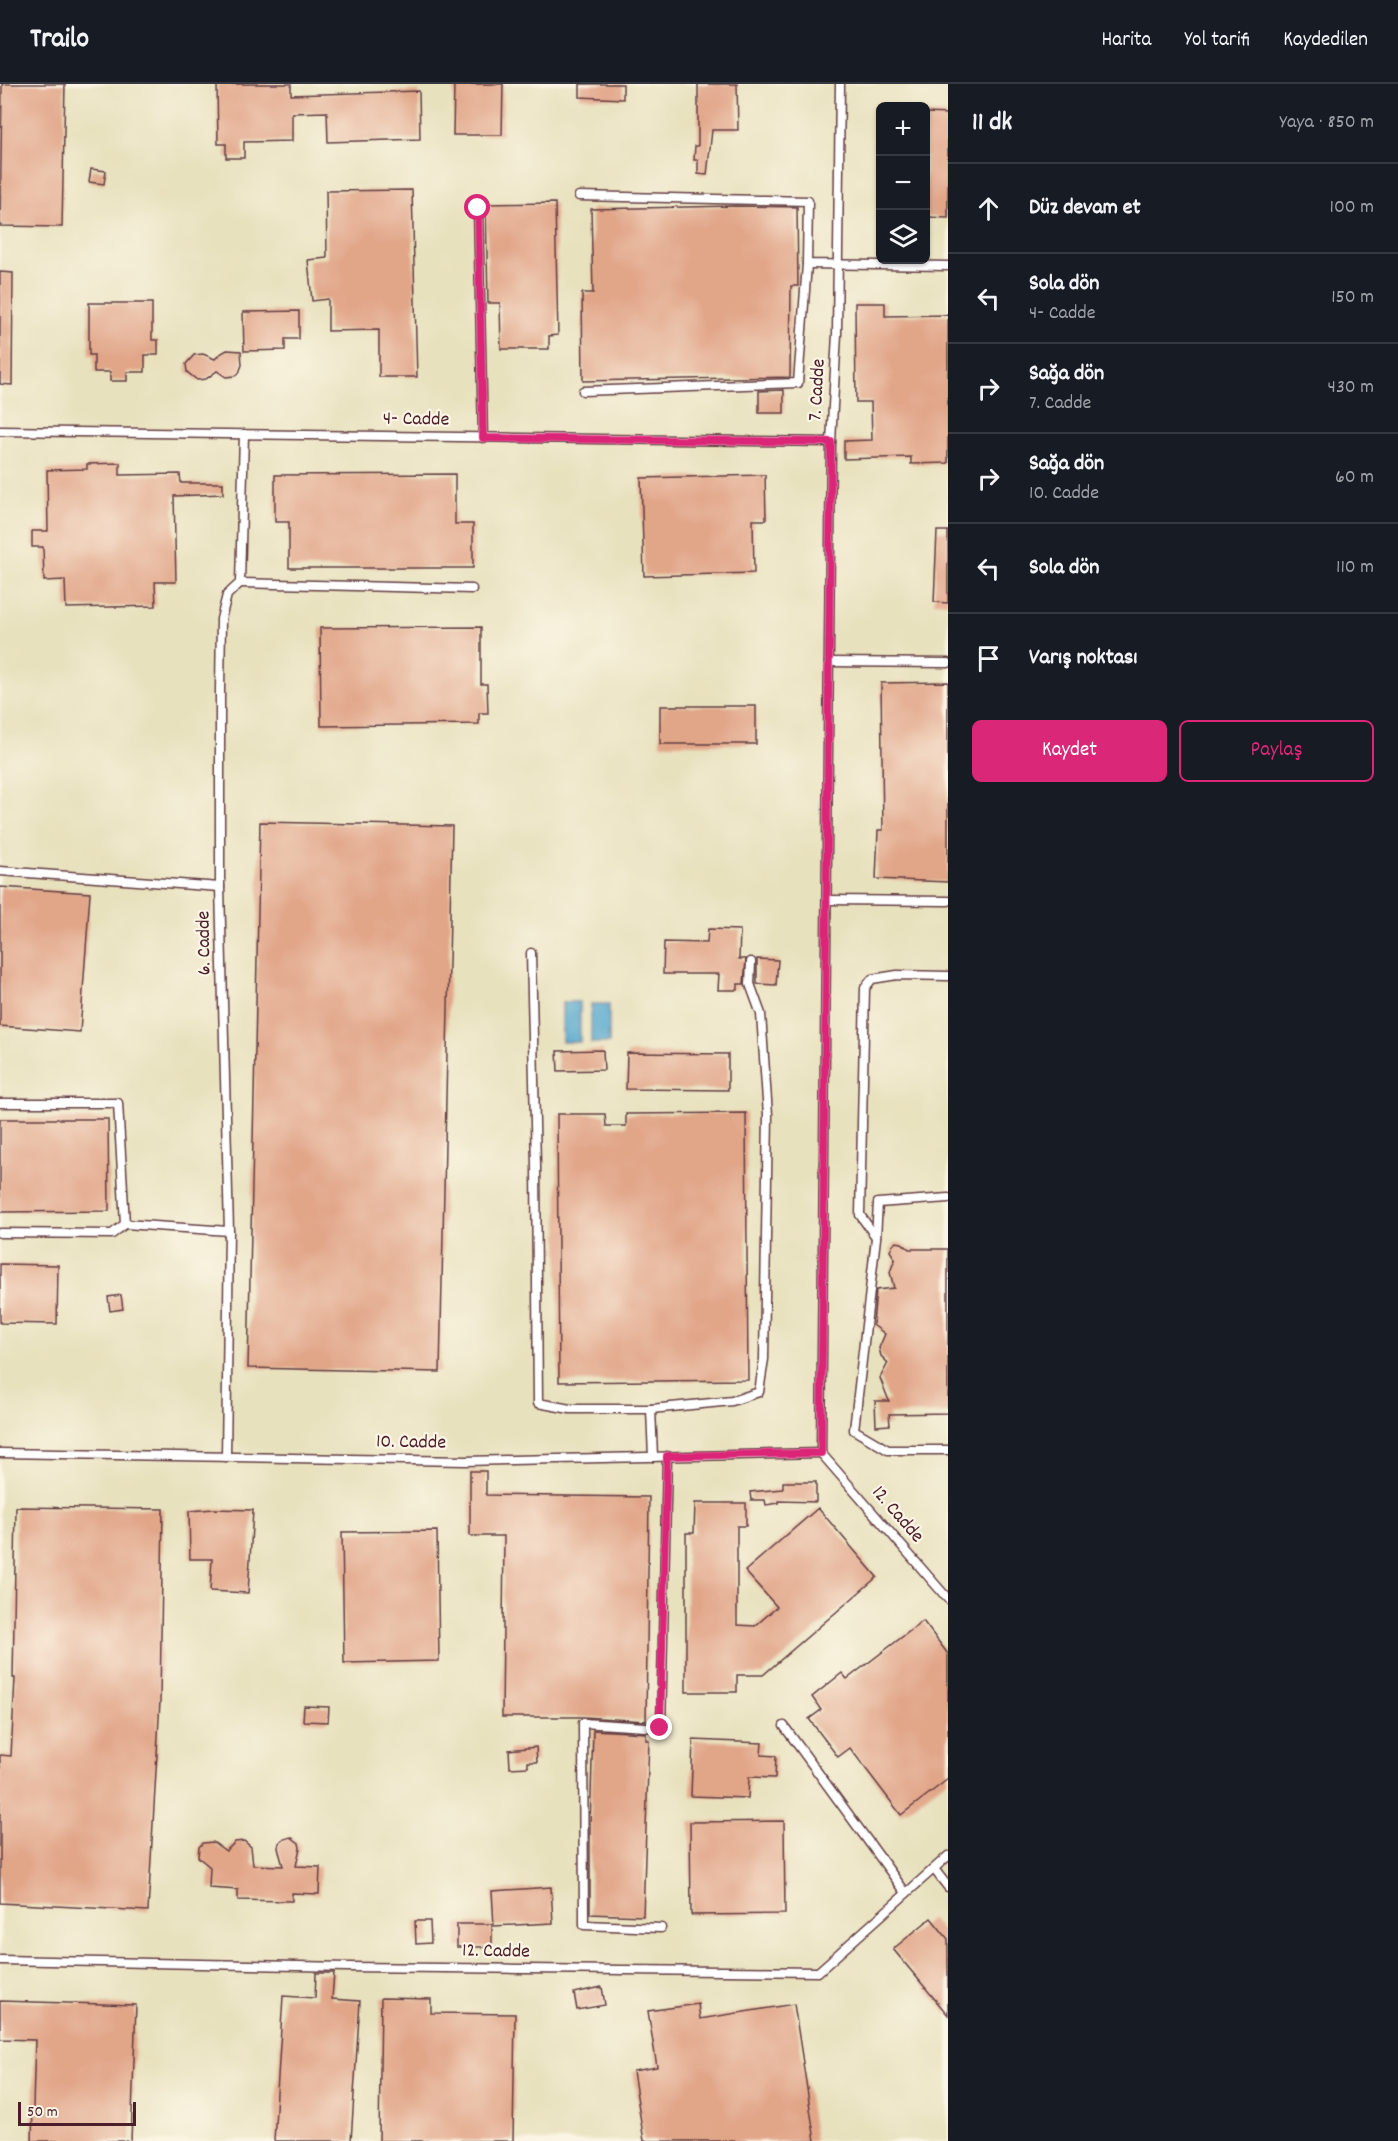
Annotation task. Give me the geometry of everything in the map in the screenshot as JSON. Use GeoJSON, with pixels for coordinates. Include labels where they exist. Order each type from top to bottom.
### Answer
{"type":"FeatureCollection","features":[{"type":"Feature","properties":{"kind":"lane","name":"7. Cadde"},"geometry":{"type":"LineString","coordinates":[[821,1453],[831,442],[837,334],[840,84]]}},
{"type":"Feature","properties":{"kind":"lane"},"geometry":{"type":"LineString","coordinates":[[579,196],[808,201],[807,264],[798,383],[583,391]]}},
{"type":"Feature","properties":{"kind":"lane"},"geometry":{"type":"LineString","coordinates":[[478,208],[483,438]]}},
{"type":"Feature","properties":{"kind":"lane"},"geometry":{"type":"LineString","coordinates":[[807,264],[948,266]]}},
{"type":"Feature","properties":{"kind":"lane","name":"4- Cadde"},"geometry":{"type":"LineString","coordinates":[[0,431],[831,442]]}},
{"type":"Feature","properties":{"kind":"lane"},"geometry":{"type":"LineString","coordinates":[[244,434],[240,583],[472,589]]}},
{"type":"Feature","properties":{"kind":"lane","name":"6. Cadde"},"geometry":{"type":"LineString","coordinates":[[226,1457],[229,1231],[220,887],[221,620],[227,595],[240,583]]}},
{"type":"Feature","properties":{"kind":"lane"},"geometry":{"type":"LineString","coordinates":[[829,662],[948,663]]}},
{"type":"Feature","properties":{"kind":"lane"},"geometry":{"type":"LineString","coordinates":[[0,871],[220,887]]}},
{"type":"Feature","properties":{"kind":"lane"},"geometry":{"type":"LineString","coordinates":[[826,900],[948,901]]}},
{"type":"Feature","properties":{"kind":"lane"},"geometry":{"type":"LineString","coordinates":[[531,953],[538,1403],[570,1409],[651,1409],[732,1401],[759,1392],[764,1359],[768,1115],[764,1038],[761,1014],[750,984],[751,962]]}},
{"type":"Feature","properties":{"kind":"lane"},"geometry":{"type":"LineString","coordinates":[[876,1238],[860,1215],[865,988],[872,979],[897,975],[948,976]]}},
{"type":"Feature","properties":{"kind":"lane"},"geometry":{"type":"LineString","coordinates":[[0,1103],[118,1103],[125,1224]]}},
{"type":"Feature","properties":{"kind":"lane"},"geometry":{"type":"LineString","coordinates":[[948,1198],[878,1203],[854,1430],[888,1450],[948,1450]]}},
{"type":"Feature","properties":{"kind":"lane"},"geometry":{"type":"LineString","coordinates":[[0,1233],[112,1234],[125,1224],[229,1231]]}},
{"type":"Feature","properties":{"kind":"lane"},"geometry":{"type":"LineString","coordinates":[[651,1409],[653,1457]]}},
{"type":"Feature","properties":{"kind":"lane","name":"10. Cadde"},"geometry":{"type":"LineString","coordinates":[[0,1453],[466,1461],[821,1453]]}},
{"type":"Feature","properties":{"kind":"lane","name":"12. Cadde"},"geometry":{"type":"LineString","coordinates":[[821,1453],[948,1599]]}},
{"type":"Feature","properties":{"kind":"lane"},"geometry":{"type":"LineString","coordinates":[[661,1928],[584,1924],[583,1723],[660,1728],[667,1456]]}},
{"type":"Feature","properties":{"kind":"lane"},"geometry":{"type":"LineString","coordinates":[[784,1726],[906,1893]]}},
{"type":"Feature","properties":{"kind":"lane","name":"12. Cadde"},"geometry":{"type":"LineString","coordinates":[[0,1960],[347,1967],[818,1972],[948,1856]]}},
{"type":"Feature","properties":{"kind":"lane"},"geometry":{"type":"LineString","coordinates":[[934,1869],[948,1887]]}},
{"type":"Feature","properties":{"kind":"water"},"geometry":{"type":"Polygon","coordinates":[[[562,1002],[580,1002],[580,1042],[562,1042],[562,1002]]]}},
{"type":"Feature","properties":{"kind":"water"},"geometry":{"type":"Polygon","coordinates":[[[591,1004],[609,1004],[609,1043],[591,1043],[591,1004]]]}},
{"type":"Feature","properties":{"kind":"building"},"geometry":{"type":"Polygon","coordinates":[[[2,84],[65,84],[62,227],[0,226],[2,84]]]}},
{"type":"Feature","properties":{"kind":"building"},"geometry":{"type":"Polygon","coordinates":[[[217,84],[291,84],[291,95],[419,91],[420,139],[328,142],[327,112],[292,113],[292,141],[244,142],[244,158],[226,158],[226,144],[218,144],[217,84]]]}},
{"type":"Feature","properties":{"kind":"building"},"geometry":{"type":"Polygon","coordinates":[[[454,84],[503,84],[502,135],[453,135],[454,84]]]}},
{"type":"Feature","properties":{"kind":"building"},"geometry":{"type":"Polygon","coordinates":[[[580,84],[623,84],[623,99],[580,97],[580,84]]]}},
{"type":"Feature","properties":{"kind":"building"},"geometry":{"type":"Polygon","coordinates":[[[698,84],[737,84],[738,130],[712,130],[707,175],[698,174],[698,160],[694,160],[695,146],[698,146],[698,84]]]}},
{"type":"Feature","properties":{"kind":"building"},"geometry":{"type":"Polygon","coordinates":[[[930,113],[948,114],[948,218],[930,217],[930,113]]]}},
{"type":"Feature","properties":{"kind":"building"},"geometry":{"type":"Polygon","coordinates":[[[91,169],[106,171],[104,184],[89,182],[91,169]]]}},
{"type":"Feature","properties":{"kind":"building"},"geometry":{"type":"Polygon","coordinates":[[[412,190],[417,377],[379,377],[379,330],[328,331],[328,299],[312,301],[308,260],[327,258],[326,191],[412,190]]]}},
{"type":"Feature","properties":{"kind":"building"},"geometry":{"type":"Polygon","coordinates":[[[555,203],[558,335],[549,336],[549,349],[501,349],[500,303],[488,303],[486,204],[555,203]]]}},
{"type":"Feature","properties":{"kind":"building"},"geometry":{"type":"Polygon","coordinates":[[[797,207],[798,286],[791,286],[790,377],[583,381],[582,293],[593,293],[591,209],[797,207]]]}},
{"type":"Feature","properties":{"kind":"building"},"geometry":{"type":"Polygon","coordinates":[[[0,272],[13,273],[12,385],[0,384],[0,272]]]}},
{"type":"Feature","properties":{"kind":"building"},"geometry":{"type":"Polygon","coordinates":[[[89,303],[152,303],[152,340],[158,340],[158,355],[145,355],[145,372],[127,372],[127,381],[110,381],[110,372],[94,372],[94,355],[89,355],[89,303]]]}},
{"type":"Feature","properties":{"kind":"building"},"geometry":{"type":"Polygon","coordinates":[[[855,303],[885,303],[885,316],[948,315],[948,463],[911,464],[911,457],[844,459],[844,441],[872,440],[871,402],[856,402],[855,303]]]}},
{"type":"Feature","properties":{"kind":"building"},"geometry":{"type":"Polygon","coordinates":[[[299,311],[299,339],[285,339],[285,350],[244,351],[243,312],[299,311]]]}},
{"type":"Feature","properties":{"kind":"building"},"geometry":{"type":"Polygon","coordinates":[[[227,350],[241,351],[242,365],[235,376],[226,377],[217,371],[206,379],[197,380],[187,372],[186,364],[194,355],[203,354],[215,359],[227,350]]]}},
{"type":"Feature","properties":{"kind":"building"},"geometry":{"type":"Polygon","coordinates":[[[784,390],[784,413],[759,413],[759,391],[784,390]]]}},
{"type":"Feature","properties":{"kind":"building"},"geometry":{"type":"Polygon","coordinates":[[[120,463],[120,475],[180,474],[181,483],[223,483],[223,494],[174,496],[176,582],[155,582],[156,606],[66,608],[65,580],[44,581],[43,547],[32,547],[32,531],[48,531],[47,470],[87,469],[87,464],[120,463]]]}},
{"type":"Feature","properties":{"kind":"building"},"geometry":{"type":"Polygon","coordinates":[[[455,474],[455,524],[473,524],[473,568],[289,568],[289,522],[275,522],[275,475],[455,474]]]}},
{"type":"Feature","properties":{"kind":"building"},"geometry":{"type":"Polygon","coordinates":[[[765,475],[766,520],[753,520],[754,573],[644,576],[641,478],[765,475]]]}},
{"type":"Feature","properties":{"kind":"building"},"geometry":{"type":"Polygon","coordinates":[[[937,531],[948,531],[948,603],[934,602],[937,531]]]}},
{"type":"Feature","properties":{"kind":"building"},"geometry":{"type":"Polygon","coordinates":[[[481,627],[481,684],[487,684],[488,713],[479,713],[479,724],[321,726],[320,628],[481,627]]]}},
{"type":"Feature","properties":{"kind":"building"},"geometry":{"type":"Polygon","coordinates":[[[948,682],[948,882],[876,879],[878,830],[883,830],[881,683],[948,682]]]}},
{"type":"Feature","properties":{"kind":"building"},"geometry":{"type":"Polygon","coordinates":[[[660,706],[756,706],[756,744],[660,744],[660,706]]]}},
{"type":"Feature","properties":{"kind":"building"},"geometry":{"type":"Polygon","coordinates":[[[260,822],[452,826],[440,1372],[248,1368],[260,822]]]}},
{"type":"Feature","properties":{"kind":"building"},"geometry":{"type":"Polygon","coordinates":[[[0,887],[90,893],[80,1032],[0,1026],[0,887]]]}},
{"type":"Feature","properties":{"kind":"building"},"geometry":{"type":"Polygon","coordinates":[[[708,929],[740,930],[739,959],[746,959],[744,984],[738,984],[738,990],[718,990],[719,974],[663,974],[664,942],[707,943],[708,929]]]}},
{"type":"Feature","properties":{"kind":"building"},"geometry":{"type":"Polygon","coordinates":[[[757,959],[778,960],[776,985],[757,984],[757,959]]]}},
{"type":"Feature","properties":{"kind":"building"},"geometry":{"type":"Polygon","coordinates":[[[603,1050],[604,1070],[558,1071],[557,1051],[603,1050]]]}},
{"type":"Feature","properties":{"kind":"building"},"geometry":{"type":"Polygon","coordinates":[[[627,1053],[728,1054],[728,1090],[626,1089],[627,1053]]]}},
{"type":"Feature","properties":{"kind":"building"},"geometry":{"type":"Polygon","coordinates":[[[746,1113],[748,1380],[559,1382],[557,1114],[605,1114],[606,1126],[626,1126],[626,1114],[746,1113]]]}},
{"type":"Feature","properties":{"kind":"building"},"geometry":{"type":"Polygon","coordinates":[[[0,1119],[108,1119],[109,1211],[0,1212],[0,1119]]]}},
{"type":"Feature","properties":{"kind":"building"},"geometry":{"type":"Polygon","coordinates":[[[896,1242],[902,1243],[909,1249],[948,1249],[948,1413],[889,1414],[890,1425],[876,1426],[875,1401],[889,1401],[880,1378],[888,1363],[881,1356],[879,1348],[885,1334],[873,1325],[876,1290],[894,1288],[890,1272],[895,1259],[890,1251],[896,1242]]]}},
{"type":"Feature","properties":{"kind":"building"},"geometry":{"type":"Polygon","coordinates":[[[0,1264],[58,1265],[57,1324],[0,1323],[0,1264]]]}},
{"type":"Feature","properties":{"kind":"building"},"geometry":{"type":"Polygon","coordinates":[[[121,1295],[123,1309],[110,1311],[108,1297],[121,1295]]]}},
{"type":"Feature","properties":{"kind":"building"},"geometry":{"type":"Polygon","coordinates":[[[470,1471],[486,1471],[486,1495],[649,1497],[646,1721],[583,1717],[502,1717],[504,1536],[470,1536],[470,1471]]]}},
{"type":"Feature","properties":{"kind":"building"},"geometry":{"type":"Polygon","coordinates":[[[783,1482],[816,1482],[816,1502],[779,1501],[779,1503],[766,1505],[765,1500],[751,1500],[750,1492],[783,1489],[783,1482]]]}},
{"type":"Feature","properties":{"kind":"building"},"geometry":{"type":"Polygon","coordinates":[[[695,1503],[746,1503],[746,1526],[737,1526],[737,1625],[755,1626],[777,1607],[745,1571],[818,1508],[877,1577],[763,1675],[737,1675],[737,1692],[686,1692],[686,1533],[694,1533],[695,1503]]]}},
{"type":"Feature","properties":{"kind":"building"},"geometry":{"type":"Polygon","coordinates":[[[16,1507],[163,1509],[160,1701],[148,1911],[0,1903],[0,1755],[11,1756],[15,1678],[13,1678],[16,1507]]]}},
{"type":"Feature","properties":{"kind":"building"},"geometry":{"type":"Polygon","coordinates":[[[253,1510],[248,1593],[210,1591],[212,1559],[190,1559],[189,1511],[253,1510]]]}},
{"type":"Feature","properties":{"kind":"building"},"geometry":{"type":"Polygon","coordinates":[[[437,1531],[439,1661],[344,1663],[342,1532],[437,1531]]]}},
{"type":"Feature","properties":{"kind":"building"},"geometry":{"type":"Polygon","coordinates":[[[923,1621],[948,1654],[948,1779],[901,1815],[850,1748],[838,1757],[809,1719],[821,1710],[812,1697],[842,1673],[847,1679],[923,1621]]]}},
{"type":"Feature","properties":{"kind":"building"},"geometry":{"type":"Polygon","coordinates":[[[304,1706],[329,1707],[328,1722],[303,1721],[304,1706]]]}},
{"type":"Feature","properties":{"kind":"building"},"geometry":{"type":"Polygon","coordinates":[[[593,1730],[646,1733],[646,1740],[649,1740],[643,1916],[590,1914],[593,1730]]]}},
{"type":"Feature","properties":{"kind":"building"},"geometry":{"type":"Polygon","coordinates":[[[693,1740],[762,1743],[761,1755],[776,1756],[775,1778],[749,1777],[748,1798],[691,1796],[693,1740]]]}},
{"type":"Feature","properties":{"kind":"building"},"geometry":{"type":"Polygon","coordinates":[[[536,1747],[537,1762],[528,1762],[528,1767],[510,1768],[509,1750],[536,1747]]]}},
{"type":"Feature","properties":{"kind":"building"},"geometry":{"type":"Polygon","coordinates":[[[784,1821],[785,1914],[691,1915],[690,1822],[784,1821]]]}},
{"type":"Feature","properties":{"kind":"building"},"geometry":{"type":"Polygon","coordinates":[[[291,1837],[299,1843],[300,1848],[296,1866],[320,1867],[319,1894],[292,1893],[292,1901],[238,1900],[238,1890],[209,1888],[210,1867],[198,1857],[199,1847],[203,1843],[213,1842],[226,1851],[235,1842],[244,1841],[251,1847],[253,1865],[283,1866],[278,1848],[279,1843],[291,1837]]]}},
{"type":"Feature","properties":{"kind":"building"},"geometry":{"type":"Polygon","coordinates":[[[551,1887],[553,1923],[494,1926],[492,1891],[551,1887]]]}},
{"type":"Feature","properties":{"kind":"building"},"geometry":{"type":"Polygon","coordinates":[[[931,1918],[948,1939],[948,2015],[893,1949],[931,1918]]]}},
{"type":"Feature","properties":{"kind":"building"},"geometry":{"type":"Polygon","coordinates":[[[415,1921],[430,1921],[431,1943],[416,1944],[415,1921]]]}},
{"type":"Feature","properties":{"kind":"building"},"geometry":{"type":"Polygon","coordinates":[[[457,1924],[492,1924],[492,1947],[457,1947],[457,1924]]]}},
{"type":"Feature","properties":{"kind":"building"},"geometry":{"type":"Polygon","coordinates":[[[316,1973],[334,1973],[332,1999],[360,2001],[351,2141],[274,2141],[283,1996],[315,1998],[316,1973]]]}},
{"type":"Feature","properties":{"kind":"building"},"geometry":{"type":"Polygon","coordinates":[[[602,1987],[605,2005],[577,2010],[574,1993],[602,1987]]]}},
{"type":"Feature","properties":{"kind":"building"},"geometry":{"type":"Polygon","coordinates":[[[381,1998],[431,1999],[431,2013],[515,2014],[513,2141],[379,2141],[381,1998]]]}},
{"type":"Feature","properties":{"kind":"building"},"geometry":{"type":"Polygon","coordinates":[[[0,2001],[136,2005],[131,2141],[32,2141],[35,2040],[0,2039],[0,2001]]]}},
{"type":"Feature","properties":{"kind":"building"},"geometry":{"type":"Polygon","coordinates":[[[698,2004],[700,2019],[794,2004],[815,2141],[644,2141],[633,2071],[657,2067],[648,2011],[698,2004]]]}},
{"type":"Feature","properties":{"kind":"route"},"geometry":{"type":"LineString","coordinates":[[478,208],[483,438],[831,442],[821,1453],[667,1456],[660,1728]]}}]}
